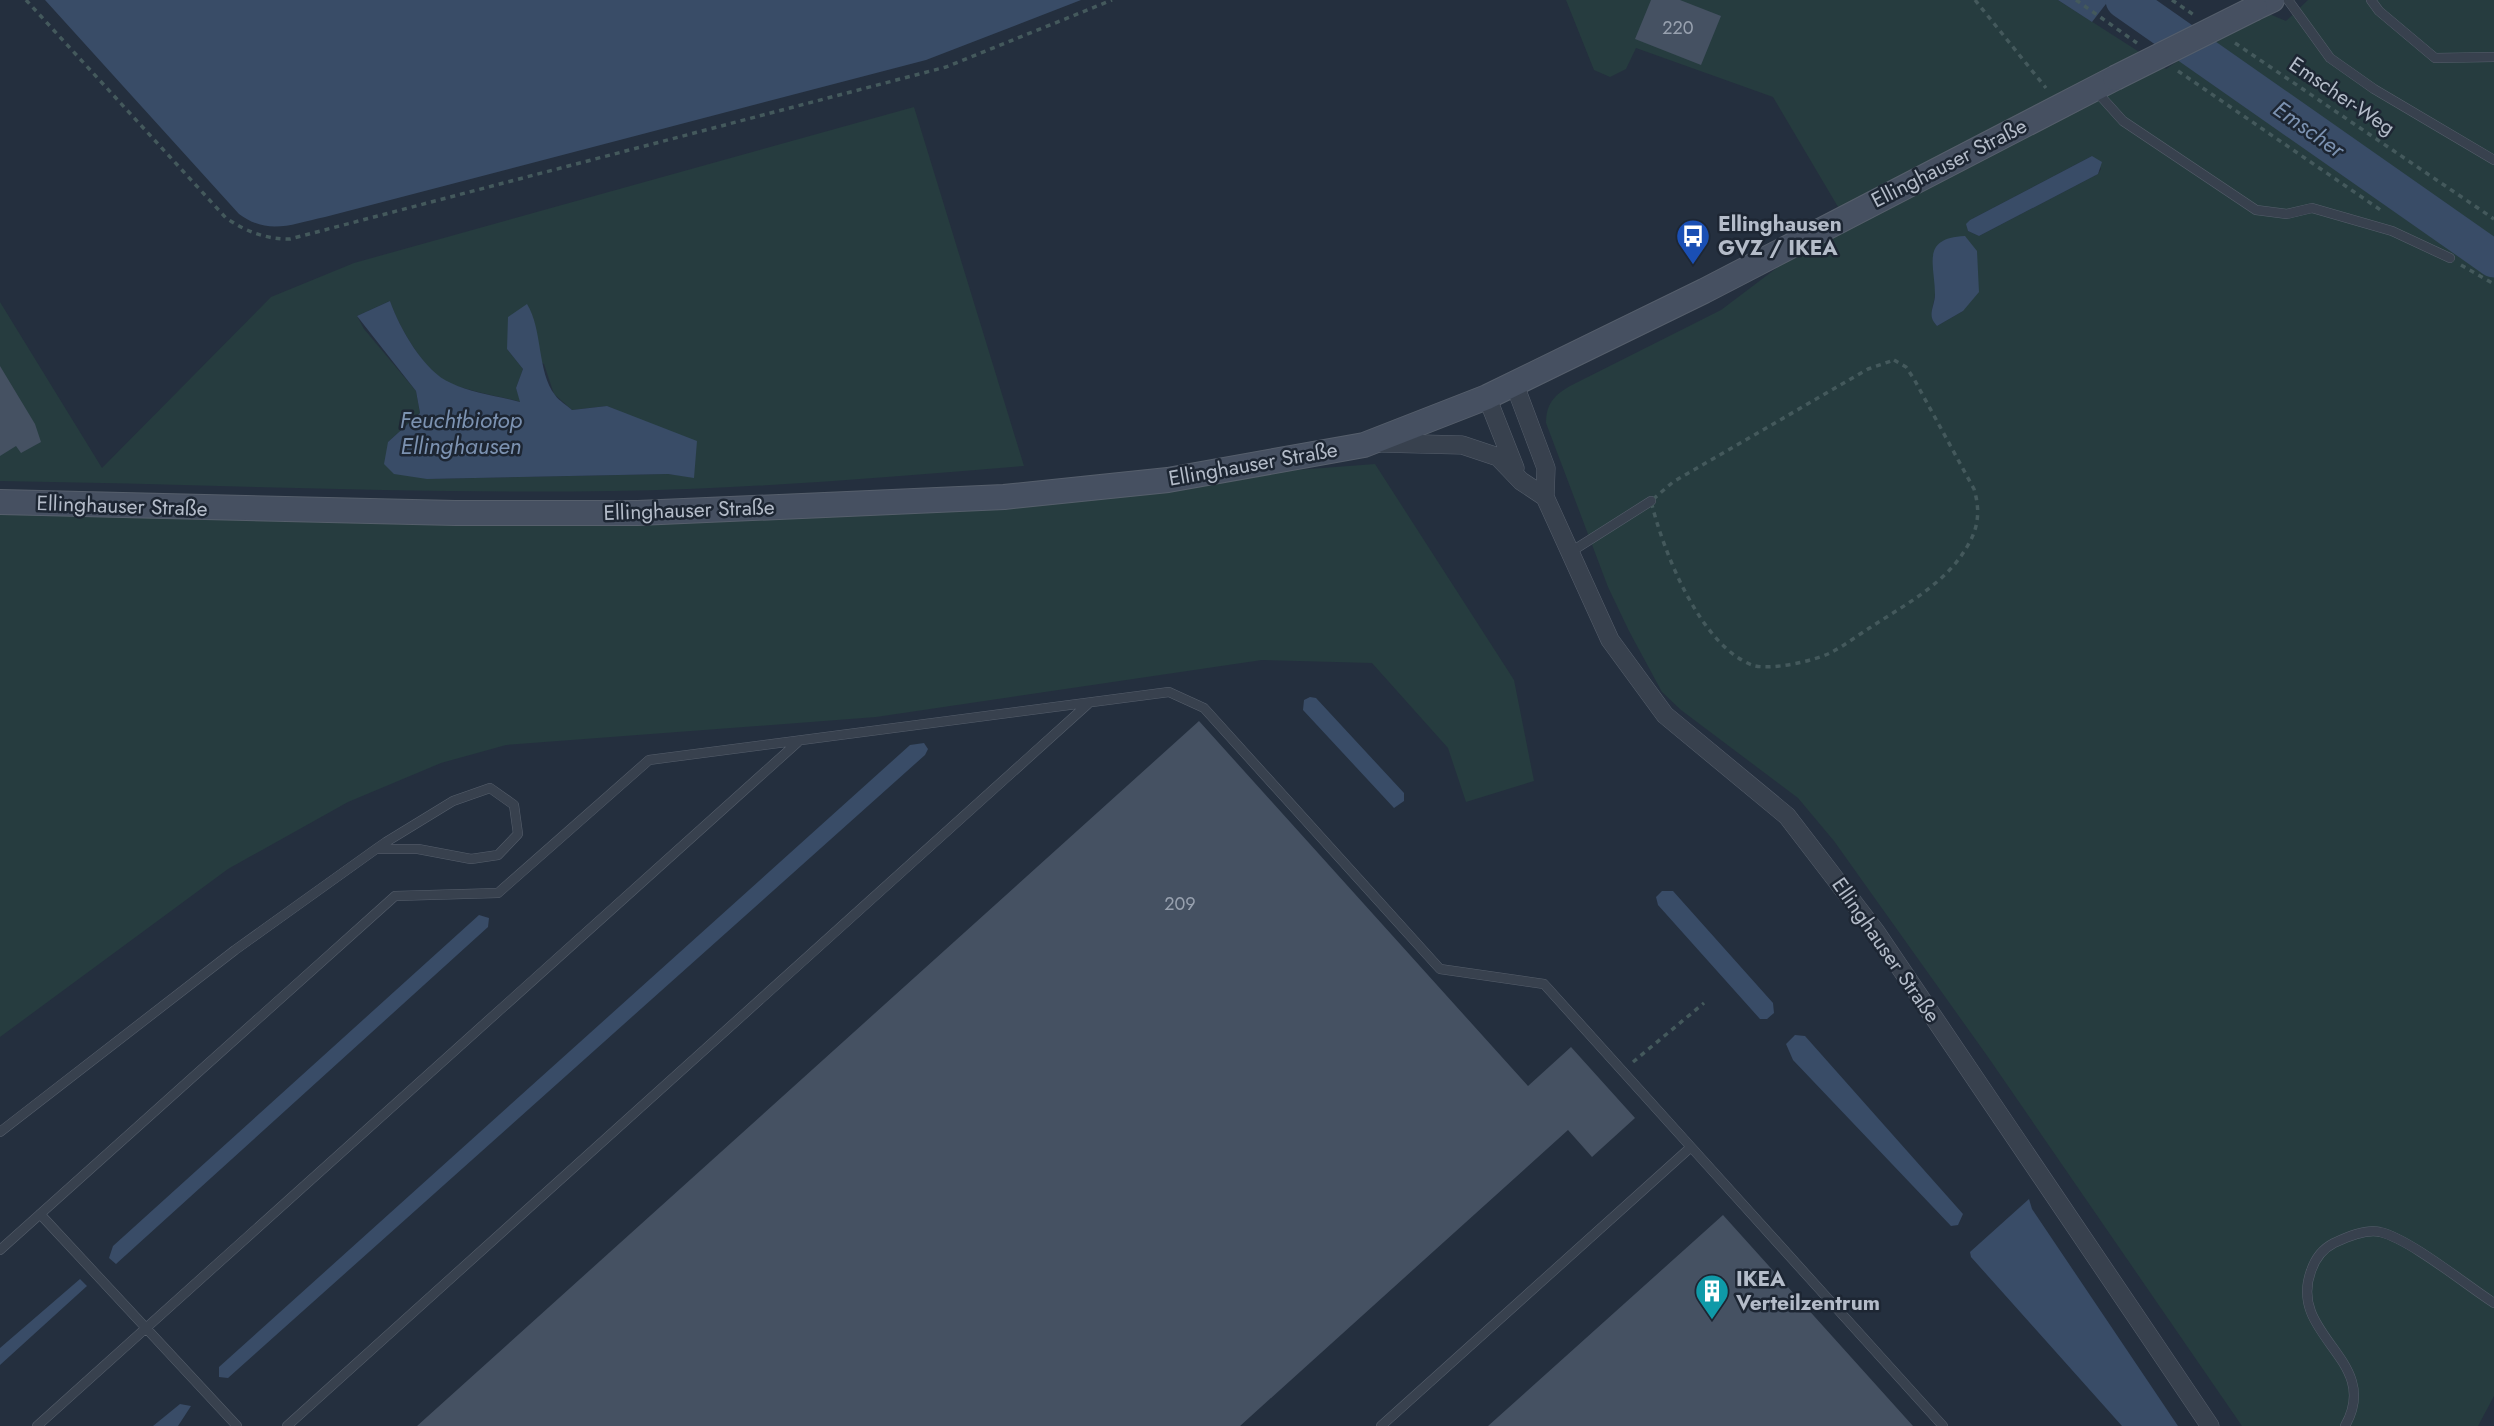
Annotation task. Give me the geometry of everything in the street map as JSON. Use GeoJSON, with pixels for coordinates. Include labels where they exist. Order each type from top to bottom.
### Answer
{"type":"FeatureCollection","features":[{"type":"Feature","properties":{"kind":"main road","name":"Ellinghauser Straße"},"geometry":{"type":"LineString","coordinates":[[0,502],[271,511],[638,513],[1004,498],[1168,480],[1373,442],[1487,397],[1704,290],[2104,83],[2264,4]]}},
{"type":"Feature","properties":{"kind":"street","name":"Ellinghauser Straße"},"geometry":{"type":"LineString","coordinates":[[1514,383],[1546,468],[1545,497],[1610,640],[1665,715],[1787,816],[1818,853],[1876,932],[2210,1426]]}},
{"type":"Feature","properties":{"kind":"street","name":"Ellinghauser Straße"},"geometry":{"type":"LineString","coordinates":[[1487,397],[1519,476]]}},
{"type":"Feature","properties":{"kind":"street","name":"Ellinghauser Straße"},"geometry":{"type":"LineString","coordinates":[[1373,442],[1462,444],[1498,457],[1545,497]]}},
{"type":"Feature","properties":{"kind":"lane"},"geometry":{"type":"LineString","coordinates":[[2288,0],[2330,58],[2374,89],[2494,160]]}},
{"type":"Feature","properties":{"kind":"lane"},"geometry":{"type":"LineString","coordinates":[[2371,0],[2379,11],[2435,58],[2494,58]]}},
{"type":"Feature","properties":{"kind":"lane"},"geometry":{"type":"LineString","coordinates":[[2104,83],[2123,121],[2256,210],[2287,214],[2312,208],[2392,231],[2450,258]]}},
{"type":"Feature","properties":{"kind":"lane"},"geometry":{"type":"LineString","coordinates":[[1569,553],[1651,501]]}},
{"type":"Feature","properties":{"kind":"lane"},"geometry":{"type":"LineString","coordinates":[[0,1250],[396,896],[498,892],[649,760],[1169,692],[1204,708],[1440,969],[1544,984],[1943,1426]]}},
{"type":"Feature","properties":{"kind":"lane"},"geometry":{"type":"LineString","coordinates":[[286,1426],[1089,702]]}},
{"type":"Feature","properties":{"kind":"lane"},"geometry":{"type":"LineString","coordinates":[[37,1426],[800,741]]}},
{"type":"Feature","properties":{"kind":"lane"},"geometry":{"type":"LineString","coordinates":[[0,1132],[235,950],[376,849],[453,801],[490,789],[513,805],[518,834],[498,855],[471,859],[418,849],[376,849]]}},
{"type":"Feature","properties":{"kind":"lane"},"geometry":{"type":"LineString","coordinates":[[1381,1426],[1691,1147]]}},
{"type":"Feature","properties":{"kind":"lane"},"geometry":{"type":"LineString","coordinates":[[40,1214],[237,1426]]}},
{"type":"Feature","properties":{"kind":"lane"},"geometry":{"type":"LineString","coordinates":[[2345,1426],[2351,1415],[2356,1389],[2346,1366],[2309,1312],[2305,1294],[2315,1259],[2327,1247],[2360,1233],[2379,1232],[2403,1242],[2494,1303]]}},
{"type":"Feature","properties":{"kind":"path"},"geometry":{"type":"LineString","coordinates":[[26,0],[226,218],[246,231],[270,239],[290,239],[946,67],[1112,0]]}},
{"type":"Feature","properties":{"kind":"path"},"geometry":{"type":"LineString","coordinates":[[1975,0],[2059,106]]}},
{"type":"Feature","properties":{"kind":"path"},"geometry":{"type":"LineString","coordinates":[[2076,0],[2144,47]]}},
{"type":"Feature","properties":{"kind":"path"},"geometry":{"type":"LineString","coordinates":[[2172,0],[2204,22]]}},
{"type":"Feature","properties":{"kind":"path","name":"Emscher-Weg"},"geometry":{"type":"LineString","coordinates":[[2226,37],[2494,219]]}},
{"type":"Feature","properties":{"kind":"path"},"geometry":{"type":"LineString","coordinates":[[2178,70],[2393,219]]}},
{"type":"Feature","properties":{"kind":"path"},"geometry":{"type":"LineString","coordinates":[[2450,258],[2494,284]]}},
{"type":"Feature","properties":{"kind":"path"},"geometry":{"type":"LineString","coordinates":[[1895,360],[1906,367],[1914,379],[1974,489],[1979,506],[1977,526],[1969,545],[1954,566],[1932,586],[1829,654],[1797,663],[1755,666],[1728,652],[1705,621],[1665,550],[1651,501],[1673,482],[1856,376],[1884,362],[1895,360]]}},
{"type":"Feature","properties":{"kind":"path"},"geometry":{"type":"LineString","coordinates":[[1633,1062],[1704,1003]]}},
{"type":"Feature","properties":{"kind":"green space"},"geometry":{"type":"Polygon","coordinates":[[[1566,0],[2058,0],[2166,69],[2255,8],[2286,21],[2308,0],[2494,0],[2494,1396],[2478,1426],[2242,1426],[1988,1057],[1834,841],[1798,798],[1681,710],[1662,692],[1608,587],[1546,423],[1549,405],[1570,386],[1721,310],[1844,217],[1773,97],[1636,48],[1626,69],[1610,77],[1594,70],[1566,0]],[[2092,156],[1970,220],[1967,224],[1968,231],[1979,236],[2098,174],[2101,169],[2092,156]],[[1939,244],[1934,257],[1932,314],[1937,326],[1963,311],[1939,244]]]}},
{"type":"Feature","properties":{"kind":"green space"},"geometry":{"type":"Polygon","coordinates":[[[914,107],[1024,466],[767,485],[613,491],[383,490],[0,481],[0,302],[102,468],[271,297],[354,263],[914,107]],[[390,301],[357,316],[364,329],[416,391],[420,413],[388,442],[427,479],[668,474],[694,477],[646,423],[607,406],[572,410],[554,394],[544,364],[507,349],[523,369],[516,388],[521,402],[451,384],[422,359],[390,301]]]}},
{"type":"Feature","properties":{"kind":"green space"},"geometry":{"type":"Polygon","coordinates":[[[1375,464],[1514,680],[1534,781],[1466,802],[1448,748],[1372,663],[1262,660],[876,717],[506,745],[441,763],[348,802],[228,869],[0,1037],[0,502],[455,513],[1168,480],[1375,464]]]}},
{"type":"Feature","properties":{"kind":"water"},"geometry":{"type":"Polygon","coordinates":[[[45,0],[1081,0],[926,60],[325,217],[291,225],[270,226],[260,225],[239,214],[45,0]]]}},
{"type":"Feature","properties":{"kind":"water"},"geometry":{"type":"Polygon","coordinates":[[[2058,0],[2109,0],[2092,22],[2058,0]]]}},
{"type":"Feature","properties":{"kind":"water"},"geometry":{"type":"Polygon","coordinates":[[[2092,156],[2102,162],[2098,174],[1979,236],[1968,231],[1966,224],[1970,220],[2092,156]]]}},
{"type":"Feature","properties":{"kind":"water"},"geometry":{"type":"Polygon","coordinates":[[[1965,236],[1977,251],[1979,292],[1963,311],[1937,326],[1932,318],[1935,294],[1933,255],[1941,242],[1965,236]]]}},
{"type":"Feature","properties":{"kind":"water","name":"Feuchtbiotop Ellinghausen"},"geometry":{"type":"Polygon","coordinates":[[[390,301],[414,348],[441,377],[467,389],[520,402],[516,388],[523,369],[507,349],[508,317],[527,304],[536,326],[545,375],[557,397],[572,410],[607,406],[697,441],[694,478],[668,474],[427,479],[394,474],[384,464],[388,442],[420,413],[416,391],[357,316],[390,301]]]}},
{"type":"Feature","properties":{"kind":"water"},"geometry":{"type":"Polygon","coordinates":[[[1316,698],[1404,793],[1404,801],[1394,808],[1303,710],[1304,700],[1316,698]]]}},
{"type":"Feature","properties":{"kind":"water"},"geometry":{"type":"Polygon","coordinates":[[[924,743],[928,749],[925,755],[228,1378],[219,1377],[219,1367],[910,745],[924,743]]]}},
{"type":"Feature","properties":{"kind":"water"},"geometry":{"type":"Polygon","coordinates":[[[1662,891],[1673,891],[1773,1003],[1774,1013],[1767,1019],[1760,1019],[1658,905],[1656,897],[1662,891]]]}},
{"type":"Feature","properties":{"kind":"water"},"geometry":{"type":"Polygon","coordinates":[[[479,915],[489,918],[488,927],[116,1264],[109,1258],[113,1246],[479,915]]]}},
{"type":"Feature","properties":{"kind":"water"},"geometry":{"type":"Polygon","coordinates":[[[1795,1035],[1805,1036],[1963,1214],[1958,1225],[1951,1226],[1793,1060],[1786,1044],[1795,1035]]]}},
{"type":"Feature","properties":{"kind":"water"},"geometry":{"type":"Polygon","coordinates":[[[2029,1199],[2032,1209],[2178,1426],[2122,1426],[1971,1257],[1970,1252],[2029,1199]]]}},
{"type":"Feature","properties":{"kind":"water"},"geometry":{"type":"Polygon","coordinates":[[[80,1279],[87,1286],[0,1365],[0,1348],[80,1279]]]}},
{"type":"Feature","properties":{"kind":"water"},"geometry":{"type":"Polygon","coordinates":[[[180,1404],[191,1406],[178,1426],[153,1426],[180,1404]]]}},
{"type":"Feature","properties":{"kind":"building"},"geometry":{"type":"Polygon","coordinates":[[[1651,0],[1680,0],[1721,16],[1701,65],[1635,39],[1651,0]]]}},
{"type":"Feature","properties":{"kind":"building"},"geometry":{"type":"Polygon","coordinates":[[[0,366],[35,424],[41,442],[21,453],[16,446],[0,456],[0,366]]]}},
{"type":"Feature","properties":{"kind":"building"},"geometry":{"type":"Polygon","coordinates":[[[1199,721],[1528,1086],[1571,1047],[1635,1118],[1592,1157],[1568,1130],[1240,1426],[417,1426],[1199,721]]]}},
{"type":"Feature","properties":{"kind":"building","name":"IKEA Verteilzentrum"},"geometry":{"type":"Polygon","coordinates":[[[1723,1215],[1913,1426],[1488,1426],[1723,1215]]]}},
{"type":"Feature","properties":{"kind":"waterway","name":"Emscher"},"geometry":{"type":"LineString","coordinates":[[2124,0],[2494,259]]}},
{"type":"Feature","properties":{"kind":"place","name":"Ellinghausen GVZ / IKEA"},"geometry":{"type":"Point","coordinates":[1693,266]}},
{"type":"Feature","properties":{"kind":"place","name":"IKEA Verteilzentrum"},"geometry":{"type":"Point","coordinates":[1712,1321]}}]}
